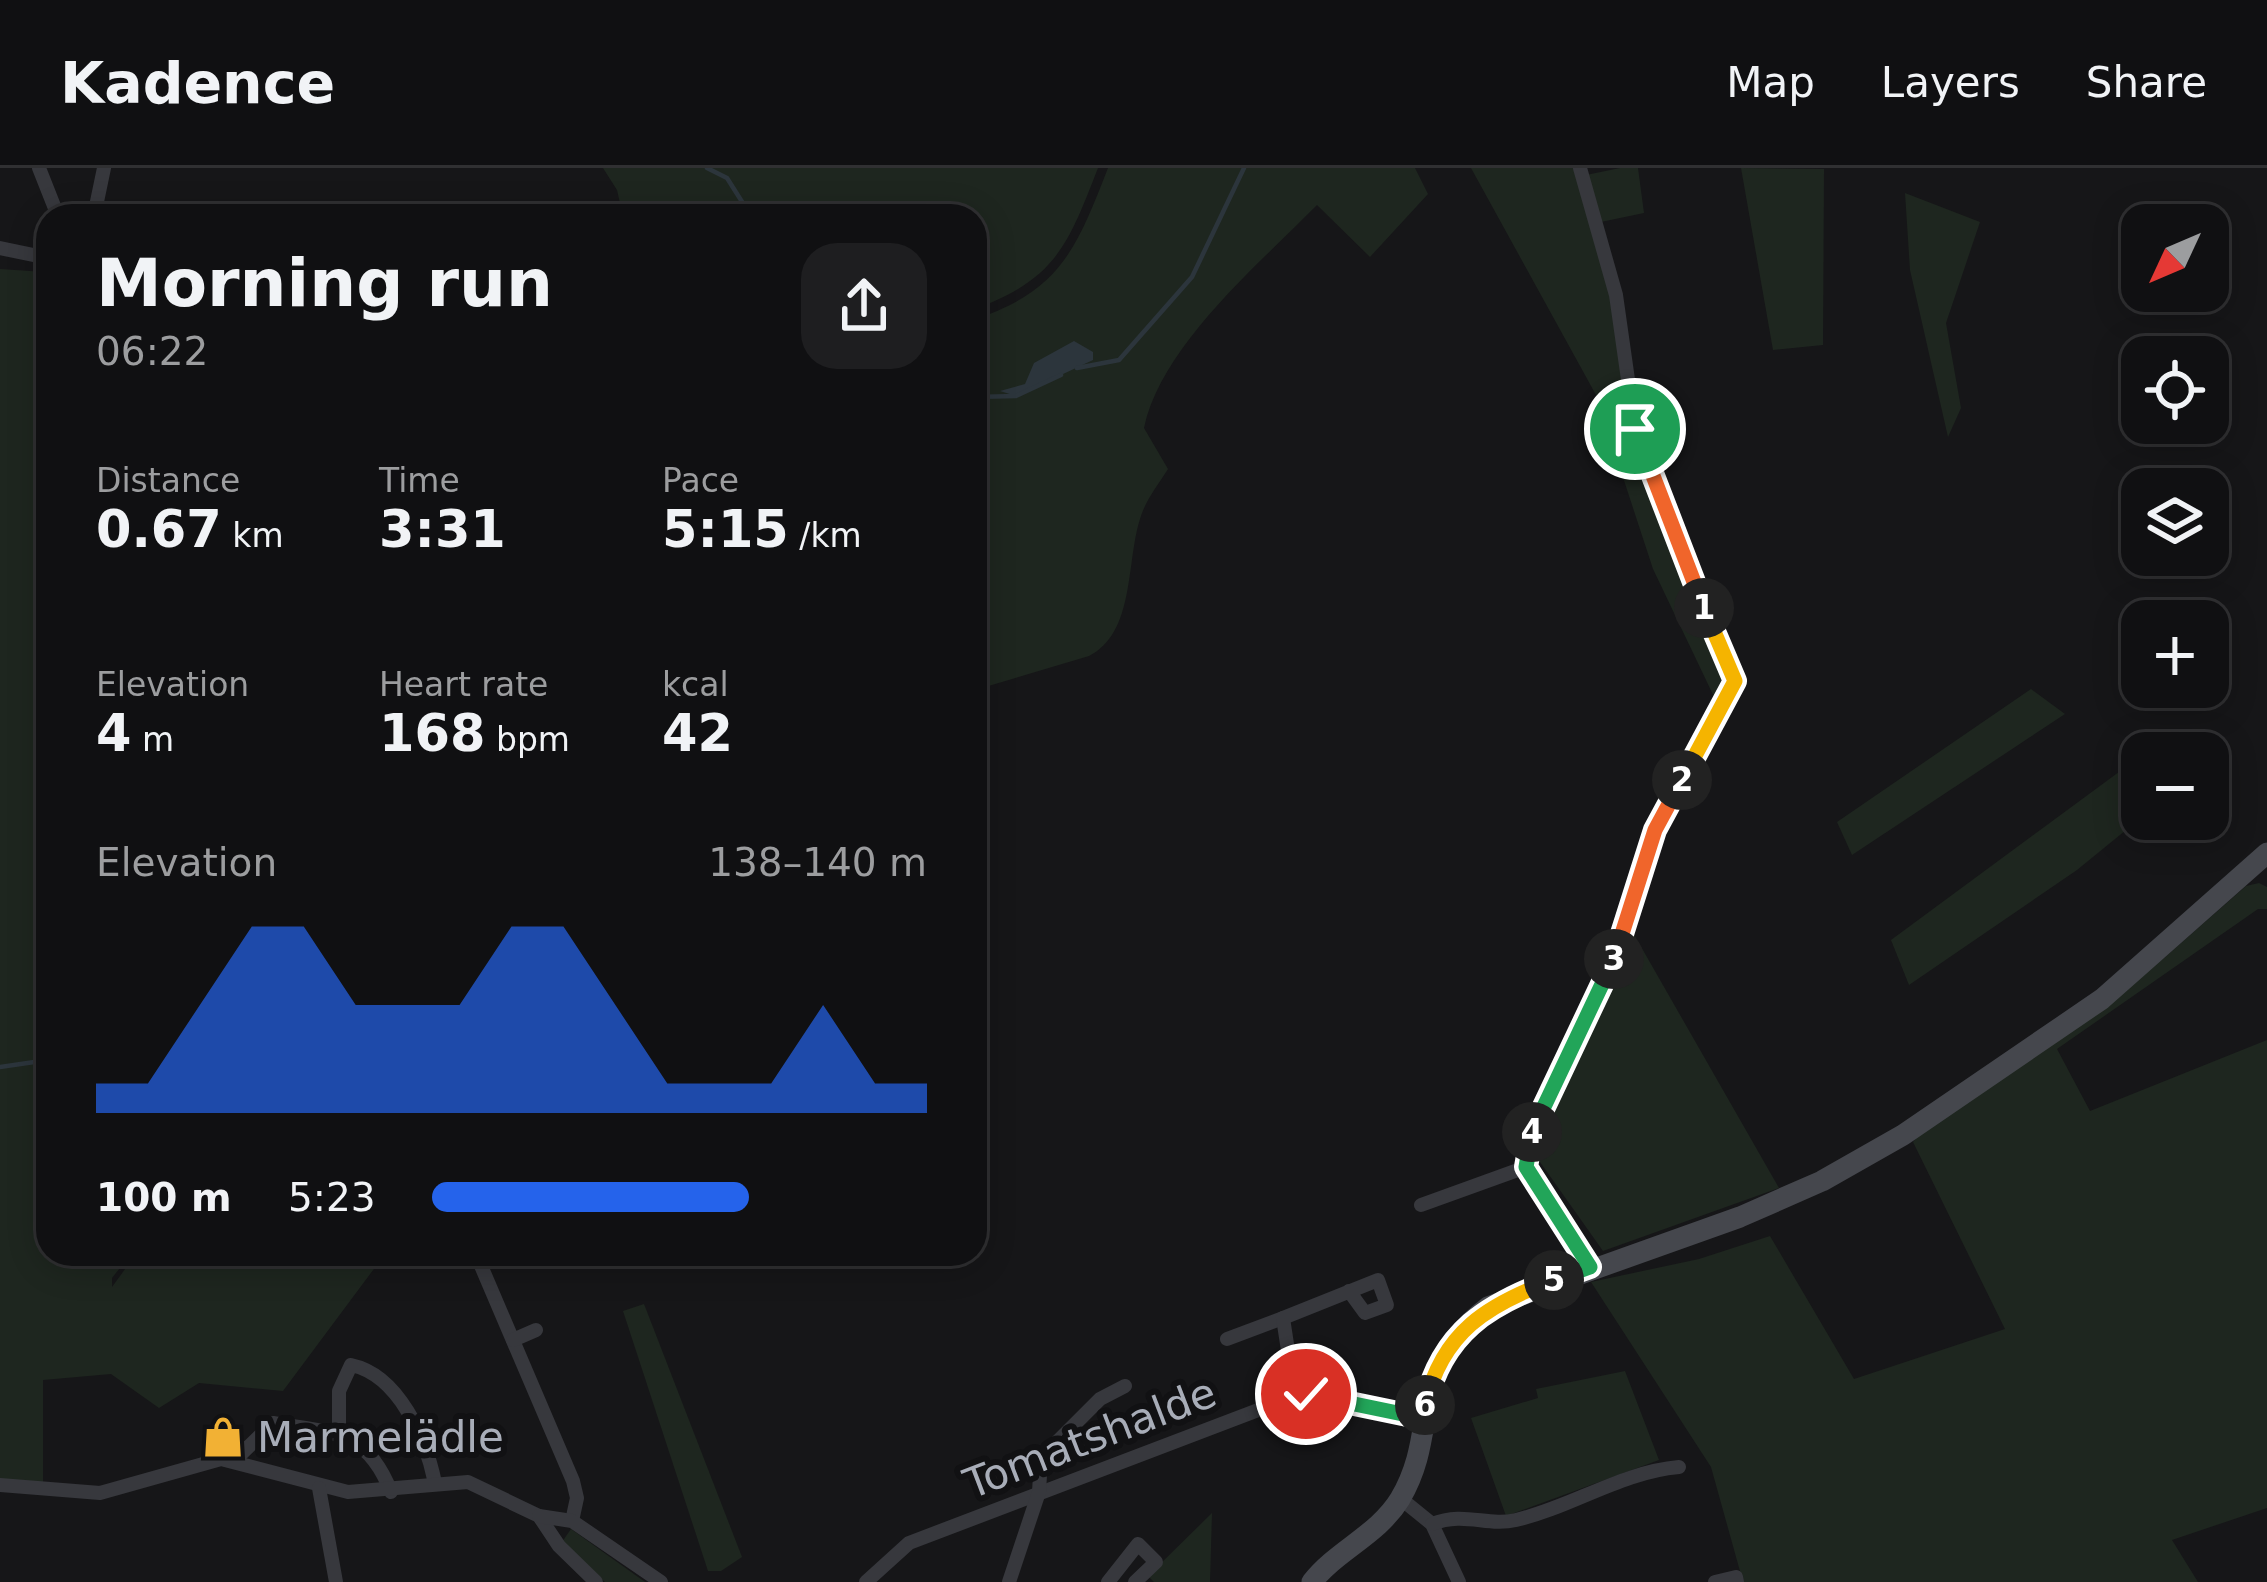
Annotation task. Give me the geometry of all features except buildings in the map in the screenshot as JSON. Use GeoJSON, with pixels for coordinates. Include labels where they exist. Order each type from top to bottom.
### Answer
{"type":"FeatureCollection","features":[{"type":"Feature","properties":{"kind":"street"},"geometry":{"type":"LineString","coordinates":[[39,168],[53,204]]}},
{"type":"Feature","properties":{"kind":"street"},"geometry":{"type":"LineString","coordinates":[[96,204],[104,168]]}},
{"type":"Feature","properties":{"kind":"street"},"geometry":{"type":"LineString","coordinates":[[1580,168],[1620,316],[1635,429],[1673,538],[1735,681],[1655,830],[1625,933],[1529,1138],[1526,1167],[1590,1267]]}},
{"type":"Feature","properties":{"kind":"street"},"geometry":{"type":"LineString","coordinates":[[0,248],[36,256]]}},
{"type":"Feature","properties":{"kind":"street"},"geometry":{"type":"LineString","coordinates":[[1312,1582],[1372,1532],[1400,1498],[1437,1365],[1477,1315],[1517,1293],[1780,1201],[1904,1135],[2102,999],[2262,866]]}},
{"type":"Feature","properties":{"kind":"street"},"geometry":{"type":"LineString","coordinates":[[1421,1205],[1526,1167]]}},
{"type":"Feature","properties":{"kind":"street"},"geometry":{"type":"LineString","coordinates":[[481,1266],[573,1481],[577,1498],[572,1521]]}},
{"type":"Feature","properties":{"kind":"street"},"geometry":{"type":"LineString","coordinates":[[1227,1339],[1349,1291]]}},
{"type":"Feature","properties":{"kind":"street"},"geometry":{"type":"LineString","coordinates":[[1283,1318],[1295,1396]]}},
{"type":"Feature","properties":{"kind":"street"},"geometry":{"type":"LineString","coordinates":[[513,1340],[536,1330]]}},
{"type":"Feature","properties":{"kind":"street"},"geometry":{"type":"LineString","coordinates":[[339,1432],[342,1381],[351,1365],[368,1369],[426,1440],[434,1483]]}},
{"type":"Feature","properties":{"kind":"street"},"geometry":{"type":"LineString","coordinates":[[1009,1582],[1039,1492],[1041,1458],[1100,1399],[1125,1386]]}},
{"type":"Feature","properties":{"kind":"street","name":"Tomatshalde"},"geometry":{"type":"LineString","coordinates":[[866,1582],[909,1543],[1295,1396],[1318,1395],[1422,1418]]}},
{"type":"Feature","properties":{"kind":"street"},"geometry":{"type":"LineString","coordinates":[[235,1460],[273,1423],[339,1432],[376,1456],[391,1492]]}},
{"type":"Feature","properties":{"kind":"street"},"geometry":{"type":"LineString","coordinates":[[0,1484],[100,1493],[208,1461],[235,1460],[319,1488],[391,1492],[434,1483],[482,1486],[539,1516],[572,1521],[661,1582]]}},
{"type":"Feature","properties":{"kind":"street"},"geometry":{"type":"LineString","coordinates":[[1432,1524],[1466,1515],[1512,1522],[1652,1469],[1679,1467]]}},
{"type":"Feature","properties":{"kind":"street"},"geometry":{"type":"LineString","coordinates":[[319,1488],[336,1582]]}},
{"type":"Feature","properties":{"kind":"street"},"geometry":{"type":"LineString","coordinates":[[1400,1498],[1432,1524],[1459,1582]]}},
{"type":"Feature","properties":{"kind":"street"},"geometry":{"type":"LineString","coordinates":[[539,1516],[596,1582]]}},
{"type":"Feature","properties":{"kind":"street"},"geometry":{"type":"LineString","coordinates":[[1108,1582],[1138,1544],[1156,1562],[1136,1582]]}},
{"type":"Feature","properties":{"kind":"street"},"geometry":{"type":"LineString","coordinates":[[1714,1582],[1736,1577],[1737,1582]]}},
{"type":"Feature","properties":{"kind":"shaded area"},"geometry":{"type":"Polygon","coordinates":[[[603,168],[1098,168],[1056,256],[1024,285],[987,304],[987,204],[620,204],[603,168]]]}},
{"type":"Feature","properties":{"kind":"shaded area"},"geometry":{"type":"Polygon","coordinates":[[[1108,168],[1415,168],[1428,194],[1370,257],[1317,205],[1215,308],[1170,367],[1144,428],[1168,469],[1140,519],[1122,614],[1114,631],[1089,656],[987,686],[987,314],[1047,280],[1086,221],[1108,168]]]}},
{"type":"Feature","properties":{"kind":"shaded area"},"geometry":{"type":"Polygon","coordinates":[[[1471,168],[1575,168],[1615,309],[1629,430],[1728,684],[1717,703],[1653,569],[1596,395],[1471,168]]]}},
{"type":"Feature","properties":{"kind":"shaded area"},"geometry":{"type":"Polygon","coordinates":[[[1638,168],[1644,213],[1596,223],[1586,175],[1638,168]]]}},
{"type":"Feature","properties":{"kind":"shaded area"},"geometry":{"type":"Polygon","coordinates":[[[1741,168],[1824,169],[1823,345],[1773,350],[1741,168]]]}},
{"type":"Feature","properties":{"kind":"shaded area"},"geometry":{"type":"Polygon","coordinates":[[[1905,193],[1980,222],[1946,323],[1961,408],[1948,437],[1910,270],[1905,193]]]}},
{"type":"Feature","properties":{"kind":"shaded area"},"geometry":{"type":"Polygon","coordinates":[[[0,269],[36,271],[36,1266],[122,1266],[112,1278],[112,1287],[127,1266],[376,1266],[283,1391],[199,1383],[159,1408],[111,1374],[43,1380],[43,1491],[0,1484],[0,269]]]}},
{"type":"Feature","properties":{"kind":"shaded area"},"geometry":{"type":"Polygon","coordinates":[[[1074,341],[1093,352],[1093,360],[1016,396],[1000,391],[1025,384],[1034,363],[1074,341]]]}},
{"type":"Feature","properties":{"kind":"shaded area"},"geometry":{"type":"Polygon","coordinates":[[[2031,689],[2065,714],[1852,855],[1837,822],[2031,689]]]}},
{"type":"Feature","properties":{"kind":"shaded area"},"geometry":{"type":"Polygon","coordinates":[[[2121,770],[2121,834],[2077,870],[1909,985],[1891,940],[2121,770]]]}},
{"type":"Feature","properties":{"kind":"shaded area"},"geometry":{"type":"Polygon","coordinates":[[[2259,883],[2267,887],[2267,909],[2258,909],[2057,1049],[2090,1111],[2267,1040],[2267,1508],[2172,1540],[2198,1582],[1743,1582],[1711,1467],[1591,1282],[1699,1259],[1770,1236],[1854,1379],[2005,1329],[1913,1142],[1925,1126],[2164,958],[2246,886],[2259,883]]]}},
{"type":"Feature","properties":{"kind":"shaded area"},"geometry":{"type":"Polygon","coordinates":[[[1628,924],[1779,1188],[1603,1251],[1540,1162],[1539,1143],[1529,1139],[1628,924]]]}},
{"type":"Feature","properties":{"kind":"shaded area"},"geometry":{"type":"Polygon","coordinates":[[[644,1304],[742,1557],[721,1571],[708,1571],[623,1311],[644,1304]]]}},
{"type":"Feature","properties":{"kind":"shaded area"},"geometry":{"type":"Polygon","coordinates":[[[1625,1371],[1659,1460],[1506,1516],[1471,1418],[1538,1398],[1536,1389],[1625,1371]]]}},
{"type":"Feature","properties":{"kind":"shaded area"},"geometry":{"type":"Polygon","coordinates":[[[1212,1513],[1210,1582],[1154,1582],[1148,1576],[1212,1513]]]}},
{"type":"Feature","properties":{"kind":"shaded area"},"geometry":{"type":"Polygon","coordinates":[[[571,1529],[645,1582],[605,1582],[562,1542],[571,1529]]]}},
{"type":"Feature","properties":{"kind":"waterway"},"geometry":{"type":"LineString","coordinates":[[707,168],[727,178],[743,204]]}},
{"type":"Feature","properties":{"kind":"waterway"},"geometry":{"type":"LineString","coordinates":[[1077,368],[1119,360],[1192,277],[1244,168]]}},
{"type":"Feature","properties":{"kind":"waterway"},"geometry":{"type":"LineString","coordinates":[[987,397],[1016,396],[1061,375]]}},
{"type":"Feature","properties":{"kind":"waterway"},"geometry":{"type":"LineString","coordinates":[[0,1067],[36,1062]]}},
{"type":"Feature","properties":{"kind":"place","name":"Marmelädle"},"geometry":{"type":"Point","coordinates":[223,1437]}},
{"type":"Feature","properties":{"kind":"route"},"geometry":{"type":"LineString","coordinates":[[1306,1394],[1422,1418],[1437,1365],[1477,1315],[1517,1293],[1590,1267],[1526,1167],[1529,1138],[1625,933],[1655,830],[1735,681],[1673,538],[1635,429]]}}]}
